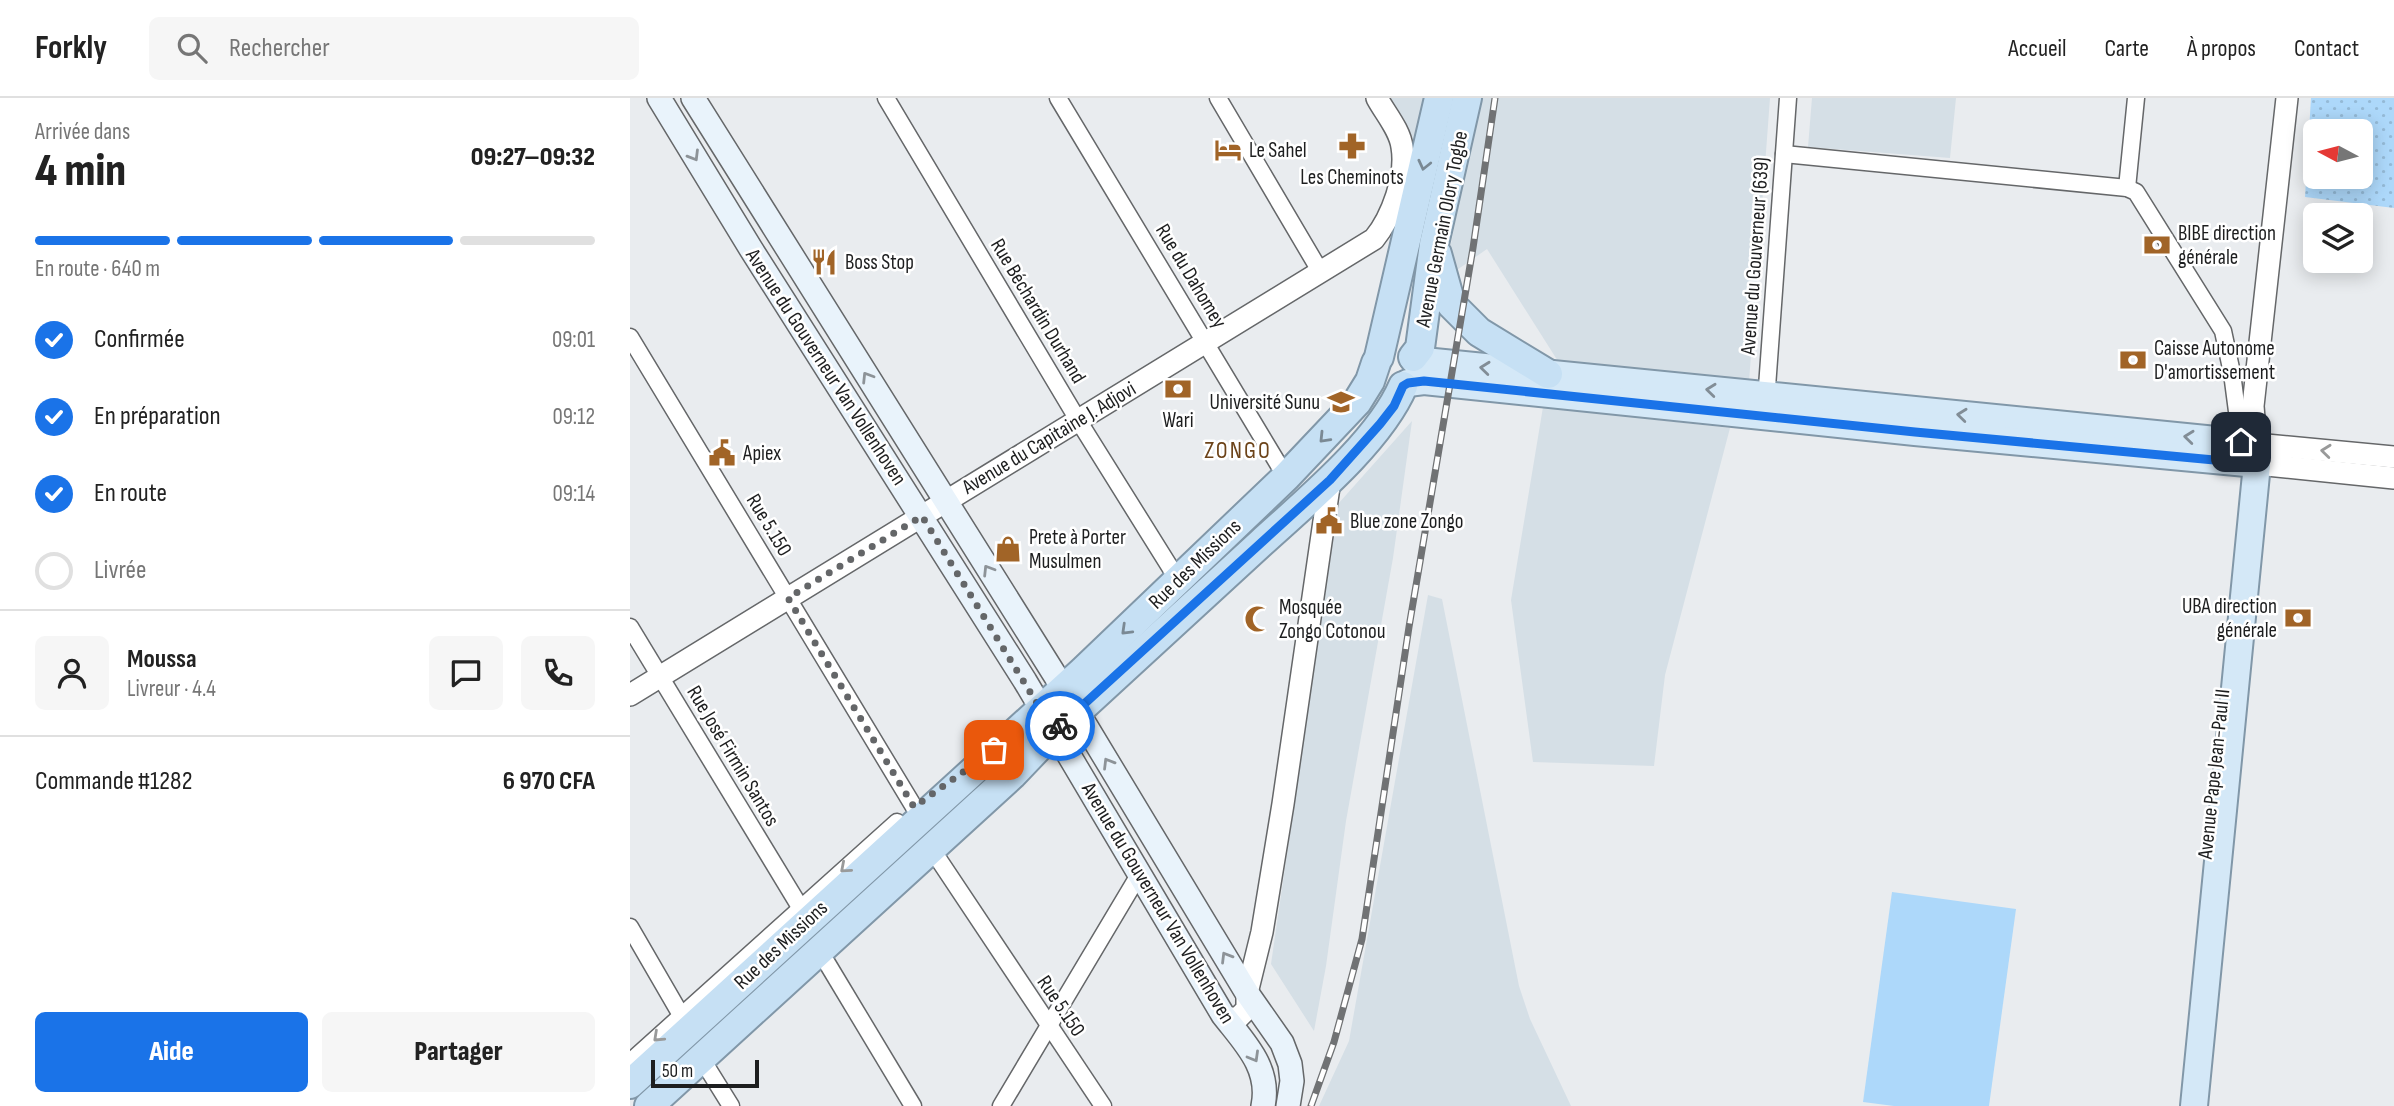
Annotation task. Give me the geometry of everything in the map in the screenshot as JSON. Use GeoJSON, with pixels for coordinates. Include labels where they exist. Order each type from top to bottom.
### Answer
{"type":"FeatureCollection","features":[{"type":"Feature","properties":{"kind":"highway","name":"Avenue Germain Olory Togbe"},"geometry":{"type":"LineString","coordinates":[[1378,360],[1439,98]]}},
{"type":"Feature","properties":{"kind":"highway","name":"Avenue Germain Olory Togbe"},"geometry":{"type":"LineString","coordinates":[[1410,371],[1420,348],[1434,244],[1467,98]]}},
{"type":"Feature","properties":{"kind":"highway"},"geometry":{"type":"LineString","coordinates":[[1434,244],[1451,304],[1479,332],[1548,374]]}},
{"type":"Feature","properties":{"kind":"highway"},"geometry":{"type":"LineString","coordinates":[[1378,360],[1383,352],[1394,347],[1406,350],[1410,371]]}},
{"type":"Feature","properties":{"kind":"highway","name":"Rue des Missions"},"geometry":{"type":"LineString","coordinates":[[649,1106],[1012,775],[1063,688],[1286,477],[1357,402],[1370,381],[1378,360]]}},
{"type":"Feature","properties":{"kind":"highway","name":"Rue des Missions"},"geometry":{"type":"LineString","coordinates":[[630,1084],[994,750],[1047,719],[1077,712],[1330,480],[1394,406],[1410,371]]}},
{"type":"Feature","properties":{"kind":"main road","name":"Avenue du Gouverneur Van Vollenhoven"},"geometry":{"type":"LineString","coordinates":[[659,98],[1047,719],[1223,1014],[1254,1054],[1263,1077],[1264,1106]]}},
{"type":"Feature","properties":{"kind":"main road","name":"Avenue du Gouverneur Van Vollenhoven"},"geometry":{"type":"LineString","coordinates":[[693,98],[1063,688],[1247,993],[1282,1043],[1290,1065],[1292,1081],[1288,1106]]}},
{"type":"Feature","properties":{"kind":"main road"},"geometry":{"type":"LineString","coordinates":[[751,249],[777,232]]}},
{"type":"Feature","properties":{"kind":"main road"},"geometry":{"type":"LineString","coordinates":[[1410,371],[1424,381],[1765,406],[2249,453]]}},
{"type":"Feature","properties":{"kind":"main road"},"geometry":{"type":"LineString","coordinates":[[1410,371],[1548,374],[1765,406]]}},
{"type":"Feature","properties":{"kind":"main road","name":"Avenue Pape Jean-Paul II"},"geometry":{"type":"LineString","coordinates":[[2178,1106],[2249,453]]}},
{"type":"Feature","properties":{"kind":"main road","name":"Avenue Pape Jean-Paul II"},"geometry":{"type":"LineString","coordinates":[[2194,1106],[2249,453]]}},
{"type":"Feature","properties":{"kind":"street","name":"Rue Béchardin Durhand"},"geometry":{"type":"LineString","coordinates":[[886,98],[1078,420],[1178,580]]}},
{"type":"Feature","properties":{"kind":"street","name":"Rue du Dahomey"},"geometry":{"type":"LineString","coordinates":[[1058,98],[1286,477]]}},
{"type":"Feature","properties":{"kind":"street"},"geometry":{"type":"LineString","coordinates":[[1218,98],[1320,271]]}},
{"type":"Feature","properties":{"kind":"street","name":"Avenue du Capitaine J. Adjovi"},"geometry":{"type":"LineString","coordinates":[[630,695],[1374,239],[1384,227],[1392,210],[1402,167],[1399,135],[1377,98]]}},
{"type":"Feature","properties":{"kind":"street","name":"Avenue du Gouverneur (639)"},"geometry":{"type":"LineString","coordinates":[[1765,406],[1788,98]]}},
{"type":"Feature","properties":{"kind":"street"},"geometry":{"type":"LineString","coordinates":[[2127,188],[2136,98]]}},
{"type":"Feature","properties":{"kind":"street"},"geometry":{"type":"LineString","coordinates":[[2249,453],[2287,98]]}},
{"type":"Feature","properties":{"kind":"street"},"geometry":{"type":"LineString","coordinates":[[1784,155],[2136,191],[2223,331],[2249,453]]}},
{"type":"Feature","properties":{"kind":"street","name":"Rue 5.150"},"geometry":{"type":"LineString","coordinates":[[630,337],[914,807]]}},
{"type":"Feature","properties":{"kind":"street"},"geometry":{"type":"LineString","coordinates":[[2249,453],[2394,457]]}},
{"type":"Feature","properties":{"kind":"street"},"geometry":{"type":"LineString","coordinates":[[2249,453],[2394,478]]}},
{"type":"Feature","properties":{"kind":"street"},"geometry":{"type":"LineString","coordinates":[[1223,1014],[1229,1018],[1242,1017],[1247,1009],[1247,993],[1262,932],[1283,804],[1330,480]]}},
{"type":"Feature","properties":{"kind":"street","name":"Rue José Firmin Santos"},"geometry":{"type":"LineString","coordinates":[[630,626],[800,907]]}},
{"type":"Feature","properties":{"kind":"street","name":"Rue des Missions"},"geometry":{"type":"LineString","coordinates":[[630,1062],[914,807],[994,750]]}},
{"type":"Feature","properties":{"kind":"street","name":"Rue des Missions"},"geometry":{"type":"LineString","coordinates":[[668,1106],[939,860],[1012,775]]}},
{"type":"Feature","properties":{"kind":"street","name":"Rue 5.150"},"geometry":{"type":"LineString","coordinates":[[939,860],[1102,1106]]}},
{"type":"Feature","properties":{"kind":"street"},"geometry":{"type":"LineString","coordinates":[[1001,1106],[1140,873]]}},
{"type":"Feature","properties":{"kind":"street"},"geometry":{"type":"LineString","coordinates":[[630,927],[681,1015]]}},
{"type":"Feature","properties":{"kind":"street"},"geometry":{"type":"LineString","coordinates":[[827,963],[913,1106]]}},
{"type":"Feature","properties":{"kind":"street"},"geometry":{"type":"LineString","coordinates":[[708,1069],[731,1106]]}},
{"type":"Feature","properties":{"kind":"shaded area"},"geometry":{"type":"Polygon","coordinates":[[[1387,98],[1427,98],[1416,146],[1387,98]]]}},
{"type":"Feature","properties":{"kind":"shaded area"},"geometry":{"type":"Polygon","coordinates":[[[1480,98],[1770,98],[1749,382],[1561,366],[1487,249],[1444,279],[1480,98]]]}},
{"type":"Feature","properties":{"kind":"shaded area"},"geometry":{"type":"Polygon","coordinates":[[[1812,98],[1956,98],[1950,158],[1808,147],[1812,98]]]}},
{"type":"Feature","properties":{"kind":"shaded area"},"geometry":{"type":"Polygon","coordinates":[[[2311,98],[2394,98],[2394,208],[2373,205],[2373,203],[2305,197],[2305,189],[2373,189],[2373,119],[2310,119],[2311,98]]]}},
{"type":"Feature","properties":{"kind":"shaded area"},"geometry":{"type":"Polygon","coordinates":[[[1543,407],[1730,428],[1665,675],[1654,766],[1533,762],[1511,600],[1543,407]]]}},
{"type":"Feature","properties":{"kind":"shaded area"},"geometry":{"type":"Polygon","coordinates":[[[1412,421],[1393,558],[1346,821],[1314,1031],[1271,964],[1338,504],[1412,421]]]}},
{"type":"Feature","properties":{"kind":"shaded area"},"geometry":{"type":"Polygon","coordinates":[[[1428,595],[1442,599],[1519,986],[1530,1019],[1571,1106],[1319,1106],[1349,1041],[1428,595]]]}},
{"type":"Feature","properties":{"kind":"shaded area"},"geometry":{"type":"Polygon","coordinates":[[[1892,892],[2016,909],[1989,1106],[1894,1106],[1863,1102],[1892,892]]]}},
{"type":"Feature","properties":{"kind":"railway"},"geometry":{"type":"LineString","coordinates":[[1311,1106],[1334,1042],[1362,939],[1409,627],[1473,248],[1495,98]]}},
{"type":"Feature","properties":{"kind":"way so far"},"geometry":{"type":"LineString","coordinates":[[994,750],[914,807],[788,598],[922,516],[1054,731],[1060,726]]}},
{"type":"Feature","properties":{"kind":"place","name":"Les Cheminots"},"geometry":{"type":"Point","coordinates":[1352,146]}},
{"type":"Feature","properties":{"kind":"place","name":"Le Sahel"},"geometry":{"type":"Point","coordinates":[1228,150]}},
{"type":"Feature","properties":{"kind":"place","name":"BIBE direction générale"},"geometry":{"type":"Point","coordinates":[2157,245]}},
{"type":"Feature","properties":{"kind":"place","name":"Boss Stop"},"geometry":{"type":"Point","coordinates":[824,262]}},
{"type":"Feature","properties":{"kind":"place","name":"Caisse Autonome D'amortissement"},"geometry":{"type":"Point","coordinates":[2133,360]}},
{"type":"Feature","properties":{"kind":"place","name":"Wari"},"geometry":{"type":"Point","coordinates":[1178,389]}},
{"type":"Feature","properties":{"kind":"place","name":"Université Sunu"},"geometry":{"type":"Point","coordinates":[1341,402]}},
{"type":"Feature","properties":{"kind":"place","name":"Apiex"},"geometry":{"type":"Point","coordinates":[722,453]}},
{"type":"Feature","properties":{"kind":"place","name":"Blue zone Zongo"},"geometry":{"type":"Point","coordinates":[1329,521]}},
{"type":"Feature","properties":{"kind":"place","name":"Prete à Porter Musulmen"},"geometry":{"type":"Point","coordinates":[1008,549]}},
{"type":"Feature","properties":{"kind":"place","name":"UBA direction générale"},"geometry":{"type":"Point","coordinates":[2298,618]}},
{"type":"Feature","properties":{"kind":"place","name":"Mosquée Zongo Cotonou"},"geometry":{"type":"Point","coordinates":[1258,619]}},
{"type":"Feature","properties":{"kind":"district","name":"ZONGO"},"geometry":{"type":"Point","coordinates":[1238,450]}},
{"type":"Feature","properties":{"kind":"route"},"geometry":{"type":"LineString","coordinates":[[1060,726],[1330,480],[1380,424],[1394,406],[1403,386],[1408,383],[1424,381],[2257,464],[2256,444],[2241,442]]}}]}
